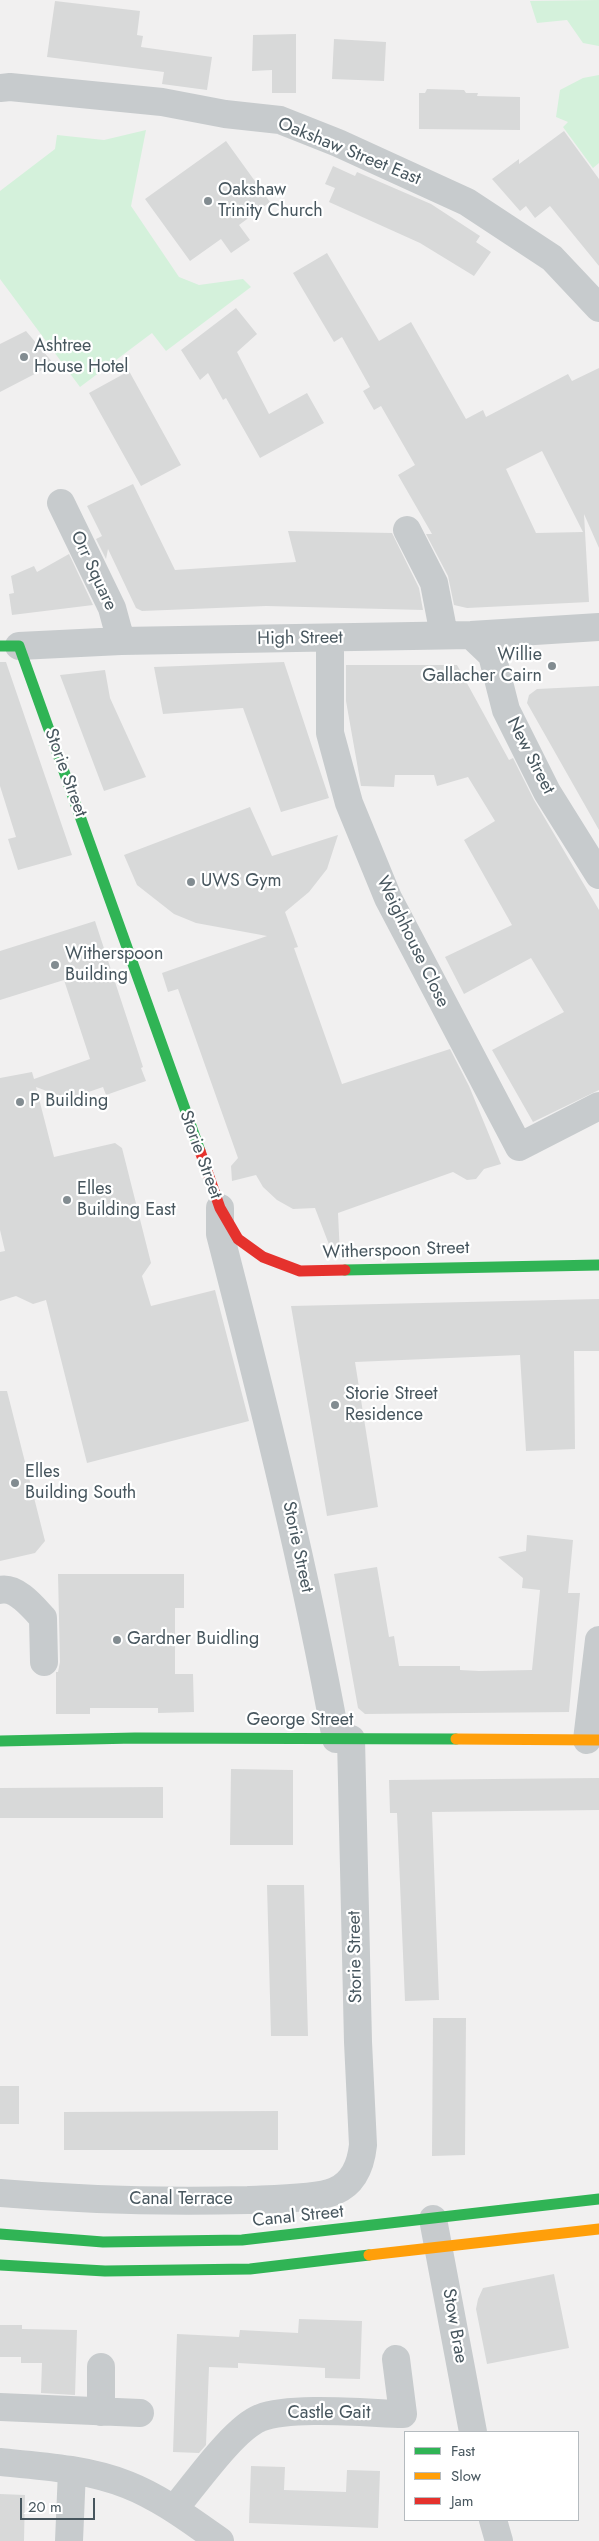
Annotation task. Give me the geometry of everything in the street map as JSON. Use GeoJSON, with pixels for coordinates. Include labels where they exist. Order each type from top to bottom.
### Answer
{"type":"FeatureCollection","features":[{"type":"Feature","properties":{"kind":"street","name":"Oakshaw Street East"},"geometry":{"type":"LineString","coordinates":[[0,88],[10,87],[162,102],[226,114],[280,120],[338,143],[468,202],[552,258],[599,308]]}},
{"type":"Feature","properties":{"kind":"street","name":"Orr Square"},"geometry":{"type":"LineString","coordinates":[[61,503],[112,608],[121,641]]}},
{"type":"Feature","properties":{"kind":"street"},"geometry":{"type":"LineString","coordinates":[[407,530],[434,583],[457,635]]}},
{"type":"Feature","properties":{"kind":"street","name":"High Street"},"geometry":{"type":"LineString","coordinates":[[9,646],[121,641],[457,635],[599,627]]}},
{"type":"Feature","properties":{"kind":"street","name":"New Street"},"geometry":{"type":"LineString","coordinates":[[457,635],[492,655],[506,710],[547,792],[599,875]]}},
{"type":"Feature","properties":{"kind":"street","name":"Weighhouse Close"},"geometry":{"type":"LineString","coordinates":[[330,638],[330,733],[349,803],[388,898],[519,1147],[599,1106]]}},
{"type":"Feature","properties":{"kind":"street","name":"Storie Street"},"geometry":{"type":"LineString","coordinates":[[9,646],[220,1208],[220,1234],[274,1445],[320,1654],[343,1739],[363,2145]]}},
{"type":"Feature","properties":{"kind":"street","name":"Witherspoon Street"},"geometry":{"type":"LineString","coordinates":[[220,1208],[238,1239],[263,1257],[300,1271],[599,1264]]}},
{"type":"Feature","properties":{"kind":"street"},"geometry":{"type":"LineString","coordinates":[[0,1590],[5,1589],[25,1599],[43,1618],[44,1662]]}},
{"type":"Feature","properties":{"kind":"street"},"geometry":{"type":"LineString","coordinates":[[593,1740],[599,1640]]}},
{"type":"Feature","properties":{"kind":"street","name":"George Street"},"geometry":{"type":"LineString","coordinates":[[0,1741],[135,1738],[593,1740]]}},
{"type":"Feature","properties":{"kind":"street","name":"Canal Terrace"},"geometry":{"type":"LineString","coordinates":[[0,2193],[68,2199],[197,2201],[297,2197],[334,2192],[347,2184],[361,2160],[363,2145]]}},
{"type":"Feature","properties":{"kind":"street","name":"Canal Street"},"geometry":{"type":"LineString","coordinates":[[0,2234],[103,2242],[242,2240],[599,2199]]}},
{"type":"Feature","properties":{"kind":"street","name":"Stow Brae"},"geometry":{"type":"LineString","coordinates":[[433,2219],[440,2248],[473,2431]]}},
{"type":"Feature","properties":{"kind":"street"},"geometry":{"type":"LineString","coordinates":[[0,2265],[105,2271],[250,2269],[599,2229]]}},
{"type":"Feature","properties":{"kind":"street","name":"Castle Gait"},"geometry":{"type":"LineString","coordinates":[[174,2509],[236,2435],[258,2418],[286,2412],[405,2423],[396,2359]]}},
{"type":"Feature","properties":{"kind":"street"},"geometry":{"type":"LineString","coordinates":[[101,2412],[102,2368]]}},
{"type":"Feature","properties":{"kind":"street"},"geometry":{"type":"LineString","coordinates":[[0,2407],[140,2413]]}},
{"type":"Feature","properties":{"kind":"street"},"geometry":{"type":"LineString","coordinates":[[0,2462],[72,2471],[128,2485],[174,2509],[220,2541]]}},
{"type":"Feature","properties":{"kind":"street"},"geometry":{"type":"LineString","coordinates":[[69,2541],[72,2471]]}},
{"type":"Feature","properties":{"kind":"street"},"geometry":{"type":"LineString","coordinates":[[493,2521],[498,2541]]}},
{"type":"Feature","properties":{"kind":"green space"},"geometry":{"type":"Polygon","coordinates":[[[599,0],[599,46],[583,43],[567,20],[537,23],[530,1],[599,0]]]}},
{"type":"Feature","properties":{"kind":"green space"},"geometry":{"type":"Polygon","coordinates":[[[599,75],[599,163],[593,168],[563,127],[568,122],[556,117],[560,90],[583,78],[599,75]]]}},
{"type":"Feature","properties":{"kind":"green space"},"geometry":{"type":"Polygon","coordinates":[[[146,130],[131,206],[179,277],[199,285],[243,279],[251,287],[166,351],[152,333],[80,387],[0,279],[0,191],[55,149],[57,135],[104,140],[146,130]]]}},
{"type":"Feature","properties":{"kind":"building"},"geometry":{"type":"Polygon","coordinates":[[[55,1],[140,11],[137,35],[143,36],[141,47],[212,57],[207,90],[162,84],[164,72],[47,57],[55,1]]]}},
{"type":"Feature","properties":{"kind":"building"},"geometry":{"type":"Polygon","coordinates":[[[296,34],[296,93],[272,93],[272,70],[252,71],[253,35],[296,34]]]}},
{"type":"Feature","properties":{"kind":"building"},"geometry":{"type":"Polygon","coordinates":[[[334,39],[386,42],[384,81],[332,79],[334,39]]]}},
{"type":"Feature","properties":{"kind":"building"},"geometry":{"type":"Polygon","coordinates":[[[427,89],[464,90],[466,93],[478,93],[477,96],[520,97],[520,130],[419,129],[419,93],[425,93],[427,89]]]}},
{"type":"Feature","properties":{"kind":"building"},"geometry":{"type":"Polygon","coordinates":[[[564,131],[599,179],[599,266],[550,206],[535,218],[526,206],[520,211],[492,179],[519,159],[519,164],[564,131]]]}},
{"type":"Feature","properties":{"kind":"building","name":"Oakshaw Trinity Church"},"geometry":{"type":"Polygon","coordinates":[[[226,141],[270,202],[239,225],[250,240],[231,253],[221,239],[190,261],[145,199],[226,141]]]}},
{"type":"Feature","properties":{"kind":"building"},"geometry":{"type":"Polygon","coordinates":[[[333,166],[355,176],[357,172],[431,204],[480,236],[476,242],[491,252],[474,276],[420,243],[329,202],[335,188],[325,184],[333,166]]]}},
{"type":"Feature","properties":{"kind":"building"},"geometry":{"type":"Polygon","coordinates":[[[327,253],[379,341],[411,322],[466,419],[483,410],[486,417],[568,374],[572,381],[599,368],[599,548],[584,514],[589,602],[467,608],[454,605],[448,576],[426,534],[432,534],[398,475],[415,465],[381,406],[374,410],[363,391],[370,387],[342,337],[334,342],[293,273],[327,253]],[[542,451],[506,469],[536,533],[583,532],[542,451]]]}},
{"type":"Feature","properties":{"kind":"building"},"geometry":{"type":"Polygon","coordinates":[[[236,308],[257,334],[237,352],[269,414],[307,393],[324,423],[260,458],[226,398],[223,400],[208,373],[200,380],[181,350],[236,308]]]}},
{"type":"Feature","properties":{"kind":"building","name":"Ashtree House Hotel"},"geometry":{"type":"Polygon","coordinates":[[[26,331],[54,364],[0,392],[0,344],[26,331]]]}},
{"type":"Feature","properties":{"kind":"building"},"geometry":{"type":"Polygon","coordinates":[[[129,371],[181,465],[141,486],[89,393],[129,371]]]}},
{"type":"Feature","properties":{"kind":"building"},"geometry":{"type":"Polygon","coordinates":[[[133,484],[175,570],[296,562],[288,531],[392,533],[419,588],[423,610],[266,606],[142,611],[136,608],[108,549],[106,559],[96,539],[102,536],[87,506],[133,484]]]}},
{"type":"Feature","properties":{"kind":"building"},"geometry":{"type":"Polygon","coordinates":[[[69,554],[93,605],[12,615],[9,594],[14,593],[11,576],[34,566],[37,572],[69,554]]]}},
{"type":"Feature","properties":{"kind":"building"},"geometry":{"type":"Polygon","coordinates":[[[0,662],[6,662],[72,855],[18,870],[8,839],[16,837],[0,786],[0,662]]]}},
{"type":"Feature","properties":{"kind":"building"},"geometry":{"type":"Polygon","coordinates":[[[284,662],[329,798],[281,812],[243,708],[163,714],[154,667],[284,662]]]}},
{"type":"Feature","properties":{"kind":"building"},"geometry":{"type":"Polygon","coordinates":[[[346,665],[457,665],[509,760],[513,758],[534,800],[599,910],[599,1090],[533,1122],[492,1050],[564,1012],[531,958],[464,994],[445,957],[512,925],[464,840],[495,821],[468,777],[437,786],[434,775],[395,775],[394,787],[361,786],[346,701],[346,665]]]}},
{"type":"Feature","properties":{"kind":"building"},"geometry":{"type":"Polygon","coordinates":[[[105,670],[110,698],[146,777],[104,791],[60,675],[105,670]]]}},
{"type":"Feature","properties":{"kind":"building"},"geometry":{"type":"Polygon","coordinates":[[[599,686],[599,830],[527,703],[529,695],[537,689],[599,686]]]}},
{"type":"Feature","properties":{"kind":"building"},"geometry":{"type":"Polygon","coordinates":[[[250,807],[272,856],[338,835],[327,869],[309,892],[285,912],[298,947],[294,948],[342,1084],[450,1049],[469,1086],[501,1164],[484,1169],[476,1179],[467,1180],[453,1172],[338,1213],[340,1255],[333,1255],[315,1208],[293,1209],[277,1200],[263,1187],[256,1175],[232,1181],[231,1166],[238,1158],[178,989],[168,992],[162,973],[267,936],[196,923],[174,914],[137,885],[124,855],[250,807]]]}},
{"type":"Feature","properties":{"kind":"building"},"geometry":{"type":"Polygon","coordinates":[[[95,921],[146,1081],[106,1095],[103,1087],[68,1099],[36,1087],[54,1157],[115,1143],[122,1148],[151,1263],[142,1276],[151,1306],[215,1290],[249,1421],[87,1463],[46,1300],[33,1304],[16,1296],[0,1301],[0,1252],[5,1251],[0,1230],[0,1078],[32,1072],[34,1079],[90,1059],[64,980],[0,1000],[0,951],[95,921]]]}},
{"type":"Feature","properties":{"kind":"building","name":"Storie Street Residence"},"geometry":{"type":"Polygon","coordinates":[[[599,1299],[599,1351],[574,1351],[575,1449],[526,1451],[520,1355],[355,1362],[378,1507],[327,1516],[291,1306],[599,1299]]]}},
{"type":"Feature","properties":{"kind":"building","name":"Elles Building South"},"geometry":{"type":"Polygon","coordinates":[[[0,1391],[7,1391],[45,1541],[35,1553],[0,1561],[0,1391]]]}},
{"type":"Feature","properties":{"kind":"building"},"geometry":{"type":"Polygon","coordinates":[[[527,1535],[573,1540],[568,1593],[580,1593],[569,1712],[365,1714],[358,1708],[334,1574],[377,1567],[389,1637],[394,1636],[399,1666],[460,1666],[460,1670],[479,1671],[532,1670],[540,1590],[522,1588],[523,1578],[498,1557],[526,1551],[527,1535]]]}},
{"type":"Feature","properties":{"kind":"building","name":"Gardner Buidling"},"geometry":{"type":"Polygon","coordinates":[[[58,1574],[184,1574],[184,1608],[175,1608],[175,1674],[193,1674],[194,1712],[158,1713],[158,1708],[90,1708],[90,1714],[56,1714],[56,1672],[58,1672],[60,1662],[58,1574]]]}},
{"type":"Feature","properties":{"kind":"building"},"geometry":{"type":"Polygon","coordinates":[[[231,1769],[293,1770],[293,1845],[230,1845],[231,1769]]]}},
{"type":"Feature","properties":{"kind":"building"},"geometry":{"type":"Polygon","coordinates":[[[599,1778],[599,1810],[432,1812],[439,2000],[405,2001],[397,1813],[390,1813],[389,1780],[599,1778]]]}},
{"type":"Feature","properties":{"kind":"building"},"geometry":{"type":"Polygon","coordinates":[[[163,1787],[163,1818],[0,1818],[0,1788],[163,1787]]]}},
{"type":"Feature","properties":{"kind":"building"},"geometry":{"type":"Polygon","coordinates":[[[267,1885],[304,1885],[308,2036],[271,2036],[267,1885]]]}},
{"type":"Feature","properties":{"kind":"building"},"geometry":{"type":"Polygon","coordinates":[[[433,2018],[466,2018],[465,2155],[432,2156],[433,2018]]]}},
{"type":"Feature","properties":{"kind":"building"},"geometry":{"type":"Polygon","coordinates":[[[0,2086],[19,2086],[19,2124],[0,2124],[0,2086]]]}},
{"type":"Feature","properties":{"kind":"building"},"geometry":{"type":"Polygon","coordinates":[[[278,2111],[278,2150],[64,2150],[64,2112],[278,2111]]]}},
{"type":"Feature","properties":{"kind":"building"},"geometry":{"type":"Polygon","coordinates":[[[554,2274],[569,2348],[487,2364],[476,2309],[483,2288],[554,2274]]]}},
{"type":"Feature","properties":{"kind":"building"},"geometry":{"type":"Polygon","coordinates":[[[299,2319],[362,2321],[360,2379],[325,2378],[325,2368],[238,2363],[238,2368],[209,2367],[206,2445],[199,2453],[173,2452],[177,2334],[239,2337],[240,2330],[298,2333],[299,2319]]]}},
{"type":"Feature","properties":{"kind":"building"},"geometry":{"type":"Polygon","coordinates":[[[0,2325],[22,2325],[22,2329],[77,2330],[75,2395],[41,2393],[42,2363],[21,2363],[21,2357],[0,2357],[0,2325]]]}},
{"type":"Feature","properties":{"kind":"building"},"geometry":{"type":"Polygon","coordinates":[[[251,2466],[285,2467],[284,2490],[346,2492],[347,2470],[380,2471],[378,2528],[249,2523],[251,2466]]]}},
{"type":"Feature","properties":{"kind":"building"},"geometry":{"type":"Polygon","coordinates":[[[0,2494],[25,2495],[24,2541],[0,2541],[0,2494]]]}},
{"type":"Feature","properties":{"kind":"traffic: fast"},"geometry":{"type":"LineString","coordinates":[[0,646],[19,646],[200,1151]]}},
{"type":"Feature","properties":{"kind":"traffic: fast"},"geometry":{"type":"LineString","coordinates":[[345,1270],[599,1265]]}},
{"type":"Feature","properties":{"kind":"traffic: fast"},"geometry":{"type":"LineString","coordinates":[[0,1741],[135,1738],[456,1739]]}},
{"type":"Feature","properties":{"kind":"traffic: fast"},"geometry":{"type":"LineString","coordinates":[[0,2234],[103,2242],[242,2240],[599,2199]]}},
{"type":"Feature","properties":{"kind":"traffic: fast"},"geometry":{"type":"LineString","coordinates":[[0,2265],[105,2271],[250,2269],[369,2255]]}},
{"type":"Feature","properties":{"kind":"traffic: slow"},"geometry":{"type":"LineString","coordinates":[[456,1739],[599,1740]]}},
{"type":"Feature","properties":{"kind":"traffic: slow"},"geometry":{"type":"LineString","coordinates":[[369,2255],[599,2229]]}},
{"type":"Feature","properties":{"kind":"traffic: jam"},"geometry":{"type":"LineString","coordinates":[[200,1151],[220,1208],[238,1239],[263,1257],[300,1271],[345,1270]]}},
{"type":"Feature","properties":{"kind":"place","name":"Oakshaw Trinity Church"},"geometry":{"type":"Point","coordinates":[208,201]}},
{"type":"Feature","properties":{"kind":"place","name":"Ashtree House Hotel"},"geometry":{"type":"Point","coordinates":[24,357]}},
{"type":"Feature","properties":{"kind":"place","name":"Willie Gallacher Cairn"},"geometry":{"type":"Point","coordinates":[552,666]}},
{"type":"Feature","properties":{"kind":"place","name":"UWS Gym"},"geometry":{"type":"Point","coordinates":[191,882]}},
{"type":"Feature","properties":{"kind":"place","name":"Witherspoon Building"},"geometry":{"type":"Point","coordinates":[55,965]}},
{"type":"Feature","properties":{"kind":"place","name":"P Building"},"geometry":{"type":"Point","coordinates":[20,1102]}},
{"type":"Feature","properties":{"kind":"place","name":"Elles Building East"},"geometry":{"type":"Point","coordinates":[67,1200]}},
{"type":"Feature","properties":{"kind":"place","name":"Storie Street Residence"},"geometry":{"type":"Point","coordinates":[335,1405]}},
{"type":"Feature","properties":{"kind":"place","name":"Elles Building South"},"geometry":{"type":"Point","coordinates":[15,1483]}},
{"type":"Feature","properties":{"kind":"place","name":"Gardner Buidling"},"geometry":{"type":"Point","coordinates":[117,1640]}}]}
